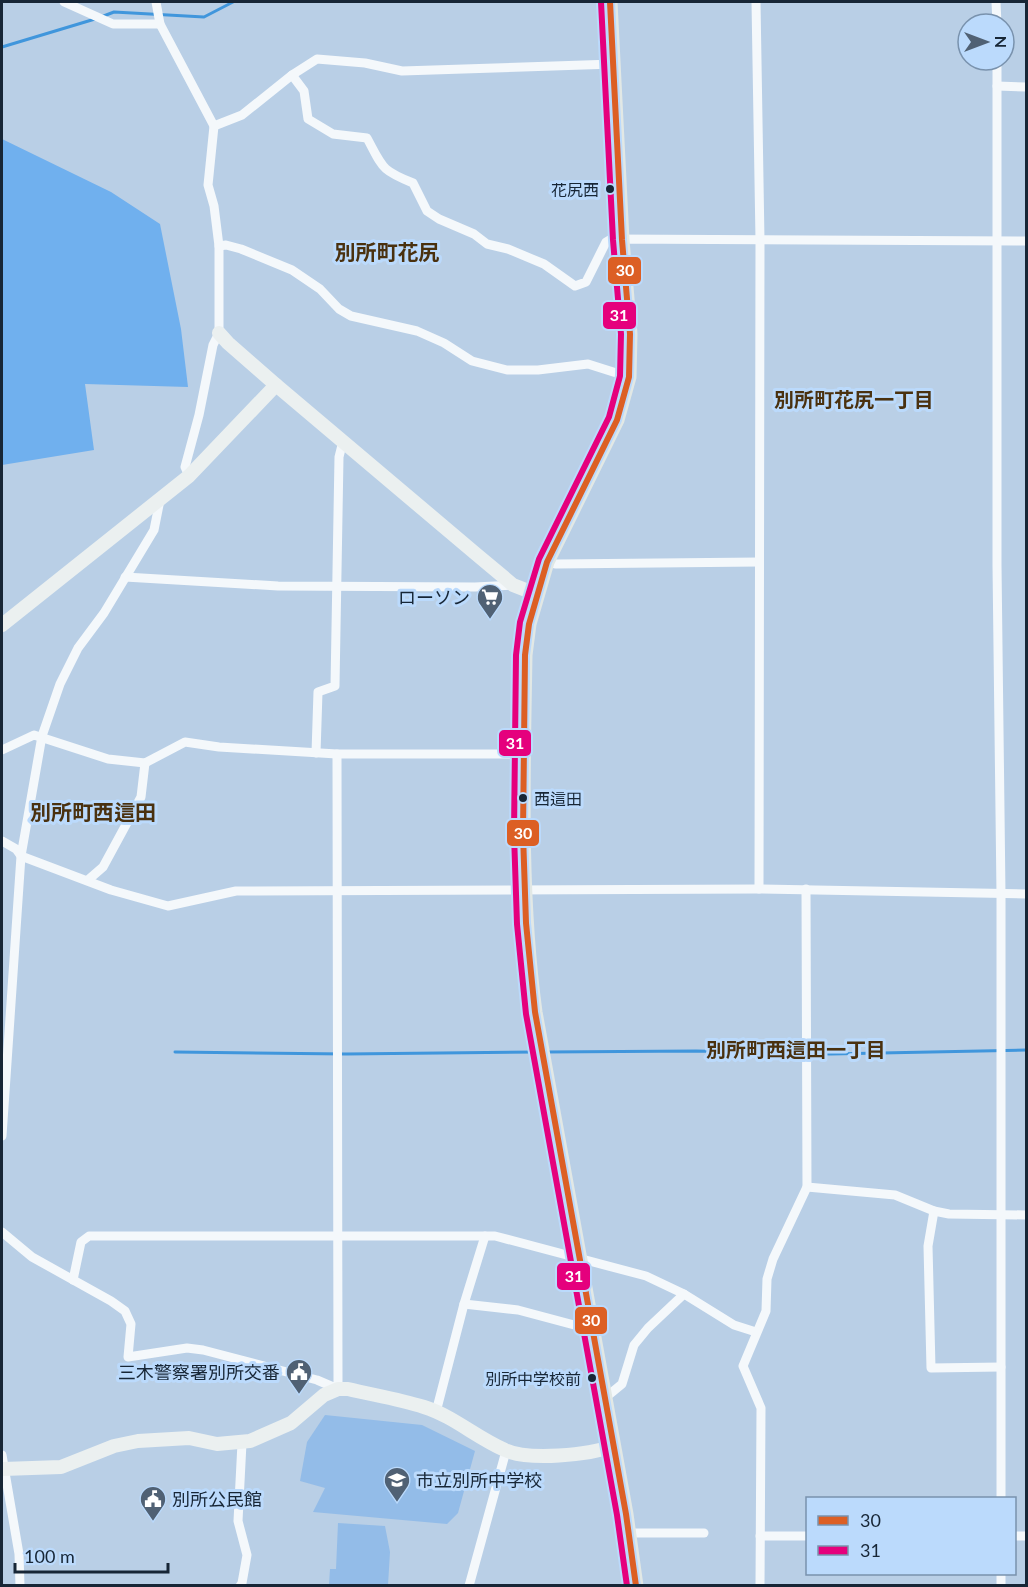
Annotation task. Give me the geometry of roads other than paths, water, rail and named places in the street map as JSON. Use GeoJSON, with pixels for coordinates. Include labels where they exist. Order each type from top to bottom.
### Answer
{"type":"FeatureCollection","features":[{"type":"Feature","properties":{"kind":"main road"},"geometry":{"type":"LineString","coordinates":[[610,2],[622,240],[630,334],[629,377],[617,420],[547,562],[529,624],[525,655],[523,754],[524,891],[527,946],[535,1012],[630,1533],[636,1586]]}},
{"type":"Feature","properties":{"kind":"street"},"geometry":{"type":"LineString","coordinates":[[64,2],[113,24],[160,24]]}},
{"type":"Feature","properties":{"kind":"street"},"geometry":{"type":"LineString","coordinates":[[156,2],[160,24],[214,126],[208,185],[214,206],[219,246],[219,333],[213,345],[200,414],[185,467],[189,476]]}},
{"type":"Feature","properties":{"kind":"street"},"geometry":{"type":"LineString","coordinates":[[756,2],[760,240],[759,889]]}},
{"type":"Feature","properties":{"kind":"street"},"geometry":{"type":"LineString","coordinates":[[214,126],[242,115],[317,58],[365,63],[402,71],[614,64]]}},
{"type":"Feature","properties":{"kind":"street"},"geometry":{"type":"LineString","coordinates":[[997,72],[1001,1497]]}},
{"type":"Feature","properties":{"kind":"street"},"geometry":{"type":"LineString","coordinates":[[292,75],[304,91],[308,119],[333,134],[367,138],[381,166],[389,173],[413,183],[427,211],[439,219],[474,234],[487,244],[544,264],[575,286],[586,282],[606,242],[611,239],[1026,241]]}},
{"type":"Feature","properties":{"kind":"street"},"geometry":{"type":"LineString","coordinates":[[997,86],[1026,87]]}},
{"type":"Feature","properties":{"kind":"street"},"geometry":{"type":"LineString","coordinates":[[219,246],[226,245],[241,249],[292,270],[320,289],[339,309],[351,316],[417,331],[444,343],[472,361],[507,370],[538,370],[588,364],[629,377]]}},
{"type":"Feature","properties":{"kind":"street"},"geometry":{"type":"LineString","coordinates":[[219,333],[228,344],[513,585],[536,594]]}},
{"type":"Feature","properties":{"kind":"street"},"geometry":{"type":"LineString","coordinates":[[2,625],[189,476],[276,385]]}},
{"type":"Feature","properties":{"kind":"street"},"geometry":{"type":"LineString","coordinates":[[316,753],[318,692],[336,686],[339,457],[343,441]]}},
{"type":"Feature","properties":{"kind":"street"},"geometry":{"type":"LineString","coordinates":[[2,1137],[21,856],[42,736],[60,684],[78,648],[104,613],[154,530],[160,500]]}},
{"type":"Feature","properties":{"kind":"street"},"geometry":{"type":"LineString","coordinates":[[547,562],[556,564],[759,562]]}},
{"type":"Feature","properties":{"kind":"street"},"geometry":{"type":"LineString","coordinates":[[125,577],[278,586],[513,585]]}},
{"type":"Feature","properties":{"kind":"street"},"geometry":{"type":"LineString","coordinates":[[2,750],[34,735],[108,759],[145,764],[185,742],[337,754],[523,754]]}},
{"type":"Feature","properties":{"kind":"street"},"geometry":{"type":"LineString","coordinates":[[337,754],[338,1389]]}},
{"type":"Feature","properties":{"kind":"street"},"geometry":{"type":"LineString","coordinates":[[88,880],[103,867],[141,797],[145,764]]}},
{"type":"Feature","properties":{"kind":"street"},"geometry":{"type":"LineString","coordinates":[[2,841],[16,849],[21,856],[111,890],[168,906],[236,891],[759,889],[1026,894]]}},
{"type":"Feature","properties":{"kind":"street"},"geometry":{"type":"LineString","coordinates":[[760,1586],[761,1408],[743,1366],[766,1311],[767,1279],[773,1258],[807,1187],[806,890]]}},
{"type":"Feature","properties":{"kind":"street"},"geometry":{"type":"LineString","coordinates":[[807,1187],[894,1195],[934,1211],[949,1214],[1026,1215]]}},
{"type":"Feature","properties":{"kind":"street"},"geometry":{"type":"LineString","coordinates":[[934,1211],[928,1246],[931,1368],[1001,1367]]}},
{"type":"Feature","properties":{"kind":"street"},"geometry":{"type":"LineString","coordinates":[[2,1232],[32,1257],[111,1300],[125,1311],[131,1324],[128,1357],[187,1348],[203,1350],[317,1380],[338,1389],[348,1389],[425,1407],[506,1451],[529,1455],[568,1455],[597,1452],[613,1446]]}},
{"type":"Feature","properties":{"kind":"street"},"geometry":{"type":"LineString","coordinates":[[73,1280],[81,1242],[89,1236],[495,1236],[646,1276],[684,1294],[734,1325],[756,1332]]}},
{"type":"Feature","properties":{"kind":"street"},"geometry":{"type":"LineString","coordinates":[[436,1412],[464,1304],[485,1236]]}},
{"type":"Feature","properties":{"kind":"street"},"geometry":{"type":"LineString","coordinates":[[605,1398],[622,1384],[634,1345],[648,1328],[684,1294]]}},
{"type":"Feature","properties":{"kind":"street"},"geometry":{"type":"LineString","coordinates":[[464,1304],[518,1310],[593,1330]]}},
{"type":"Feature","properties":{"kind":"street"},"geometry":{"type":"LineString","coordinates":[[20,1586],[19,1554],[2,1462],[61,1467],[114,1446],[138,1441],[189,1438],[217,1444],[242,1443],[260,1438],[291,1424],[324,1395],[338,1389]]}},
{"type":"Feature","properties":{"kind":"street"},"geometry":{"type":"LineString","coordinates":[[240,1586],[247,1555],[238,1521],[242,1443]]}},
{"type":"Feature","properties":{"kind":"street"},"geometry":{"type":"LineString","coordinates":[[469,1586],[506,1451]]}},
{"type":"Feature","properties":{"kind":"street"},"geometry":{"type":"LineString","coordinates":[[630,1533],[704,1533]]}},
{"type":"Feature","properties":{"kind":"street"},"geometry":{"type":"LineString","coordinates":[[760,1536],[806,1536]]}},
{"type":"Feature","properties":{"kind":"waterway"},"geometry":{"type":"LineString","coordinates":[[101,17],[114,12],[204,17],[233,2]]}},
{"type":"Feature","properties":{"kind":"waterway"},"geometry":{"type":"LineString","coordinates":[[2,47],[95,19]]}},
{"type":"Feature","properties":{"kind":"waterway"},"geometry":{"type":"LineString","coordinates":[[546,1052],[696,1051],[831,1054],[1026,1050]]}},
{"type":"Feature","properties":{"kind":"waterway"},"geometry":{"type":"LineString","coordinates":[[175,1052],[346,1054],[536,1052]]}},
{"type":"Feature","properties":{"kind":"place","name":"花尻西"},"geometry":{"type":"Point","coordinates":[610,189]}},
{"type":"Feature","properties":{"kind":"place","name":"ローソン"},"geometry":{"type":"Point","coordinates":[490,620]}},
{"type":"Feature","properties":{"kind":"place","name":"西這田"},"geometry":{"type":"Point","coordinates":[523,798]}},
{"type":"Feature","properties":{"kind":"place","name":"別所中学校前"},"geometry":{"type":"Point","coordinates":[592,1378]}},
{"type":"Feature","properties":{"kind":"place","name":"三木警察署別所交番"},"geometry":{"type":"Point","coordinates":[299,1395]}},
{"type":"Feature","properties":{"kind":"place","name":"市立別所中学校"},"geometry":{"type":"Point","coordinates":[397,1503]}},
{"type":"Feature","properties":{"kind":"place","name":"別所公民館"},"geometry":{"type":"Point","coordinates":[153,1522]}},
{"type":"Feature","properties":{"kind":"district","name":"別所町花尻"},"geometry":{"type":"Point","coordinates":[387,251]}},
{"type":"Feature","properties":{"kind":"district","name":"別所町花尻一丁目"},"geometry":{"type":"Point","coordinates":[854,399]}},
{"type":"Feature","properties":{"kind":"district","name":"別所町西這田"},"geometry":{"type":"Point","coordinates":[93,811]}},
{"type":"Feature","properties":{"kind":"district","name":"別所町西這田一丁目"},"geometry":{"type":"Point","coordinates":[796,1049]}}]}
